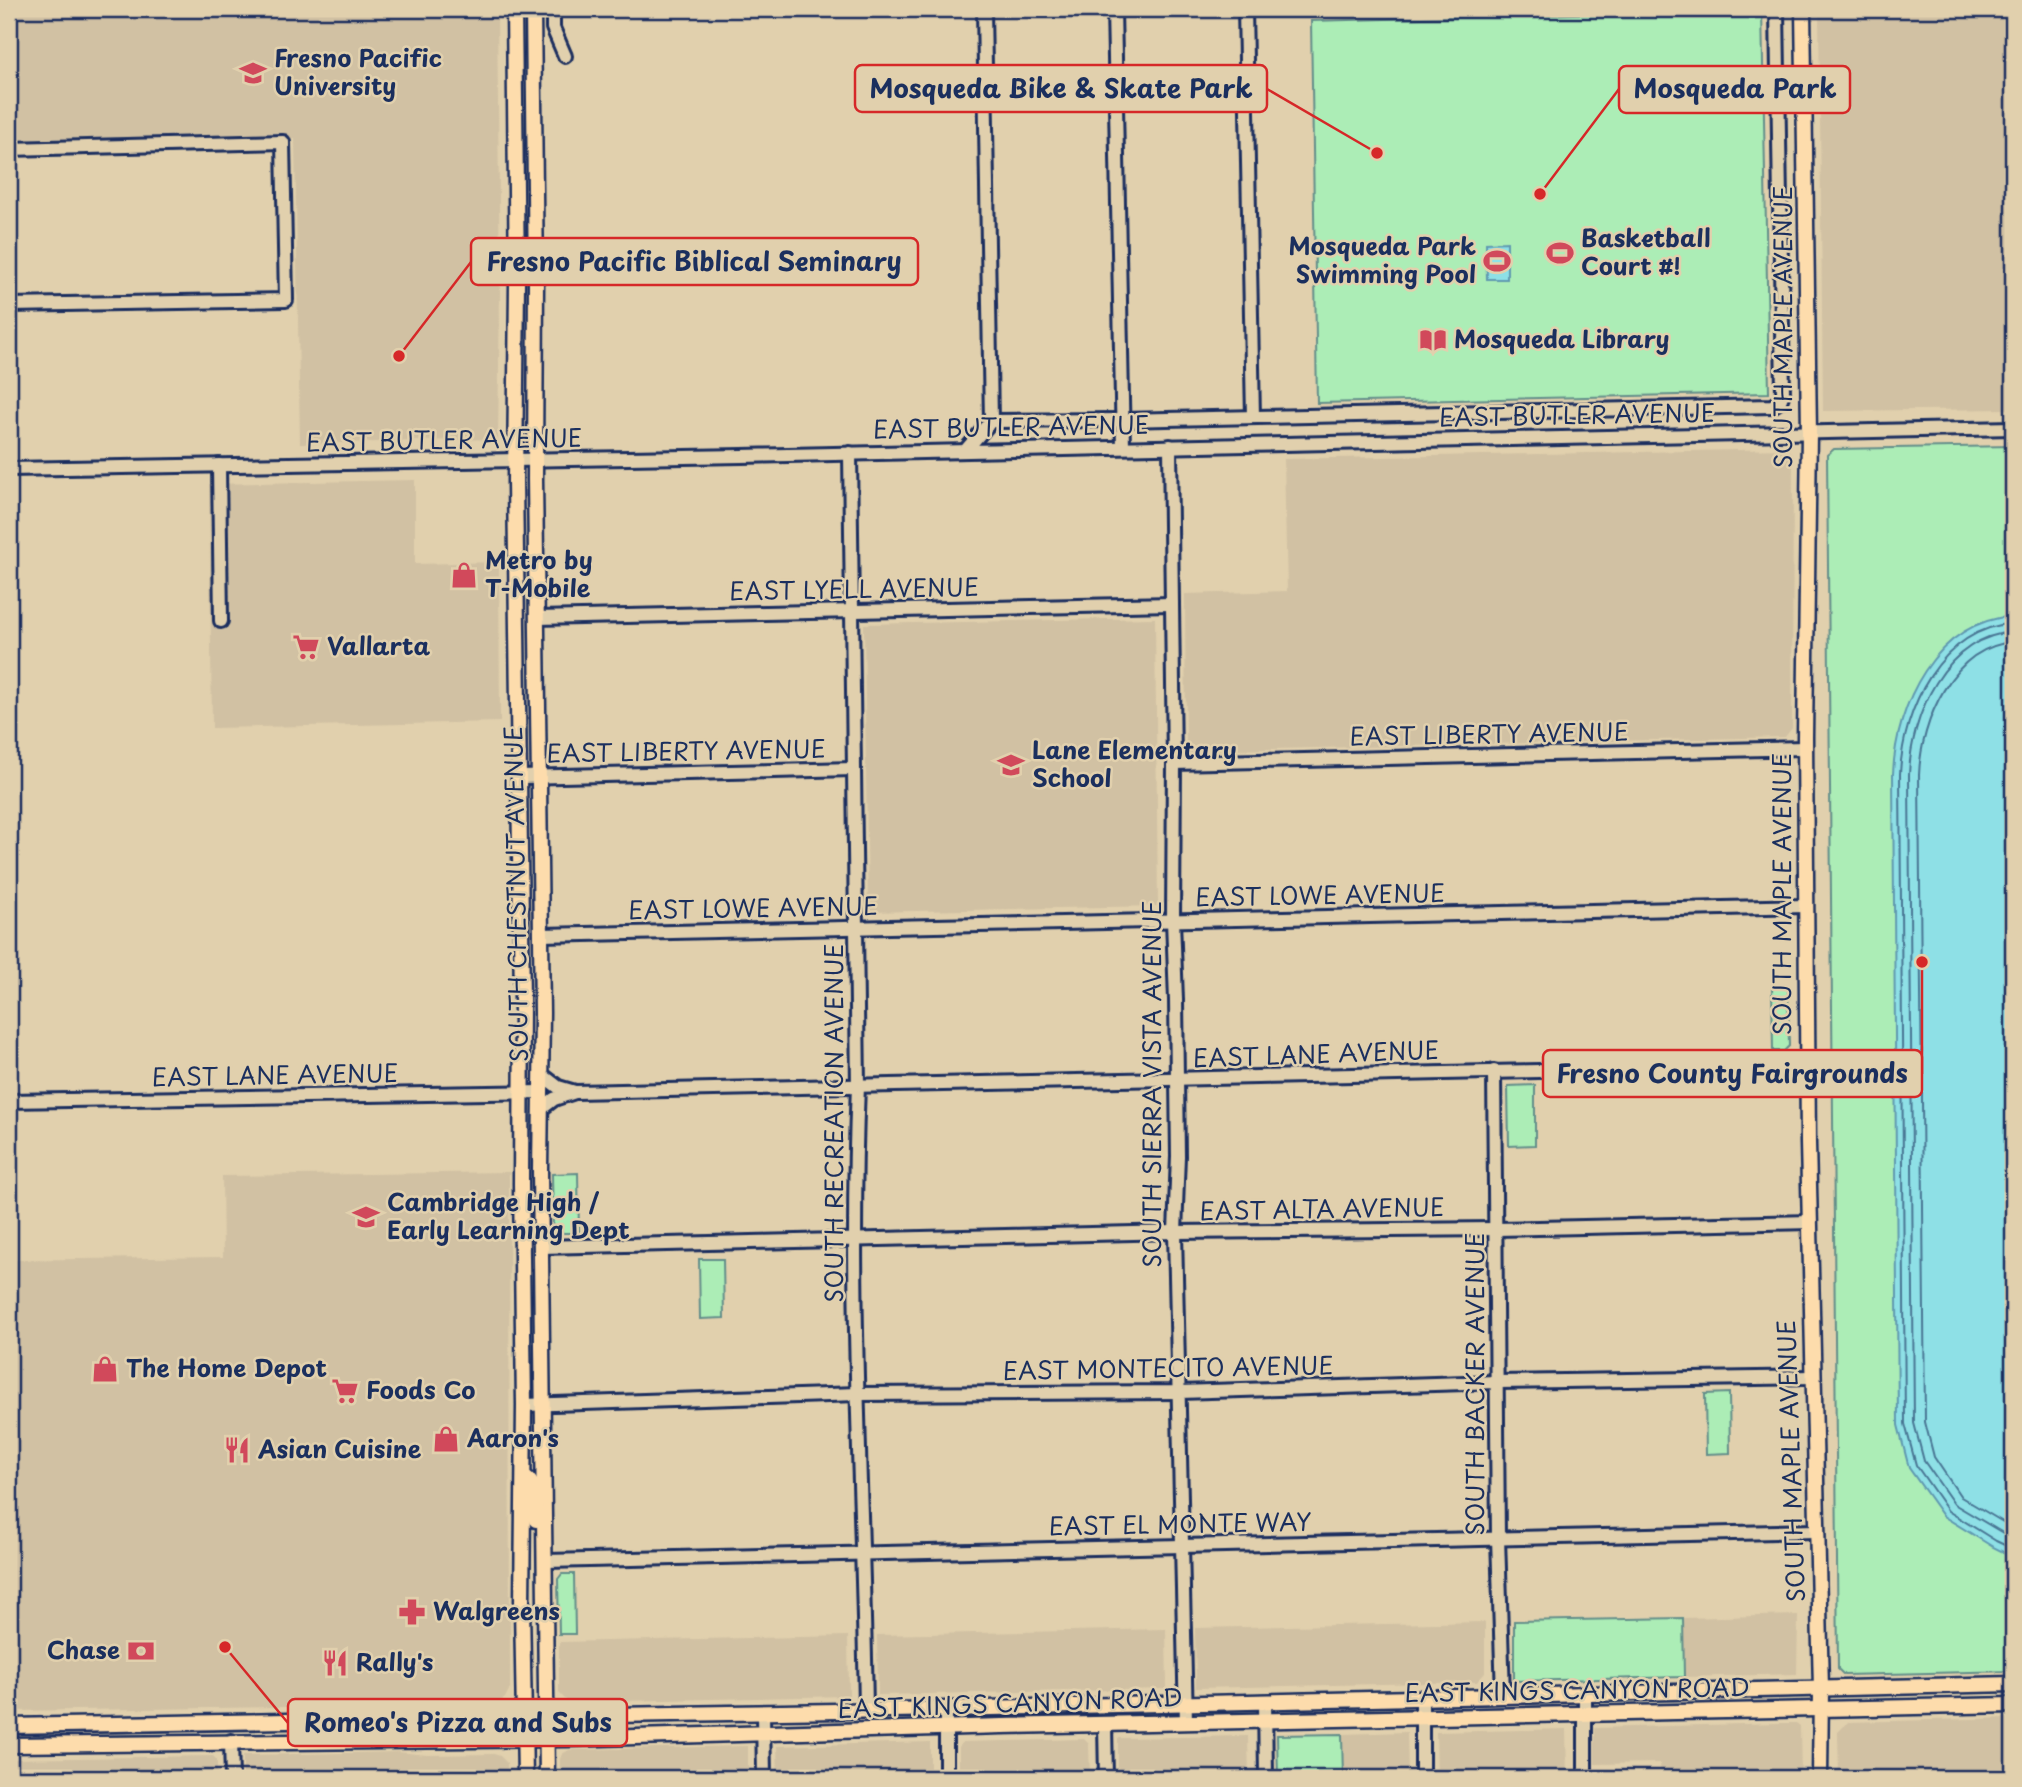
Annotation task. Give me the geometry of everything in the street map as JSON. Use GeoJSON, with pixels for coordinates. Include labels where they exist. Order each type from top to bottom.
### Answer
{"type":"FeatureCollection","features":[{"type":"Feature","properties":{"kind":"main road","name":"SOUTH CHESTNUT AVENUE"},"geometry":{"type":"LineString","coordinates":[[514,9],[525,1778]]}},
{"type":"Feature","properties":{"kind":"main road","name":"SOUTH CHESTNUT AVENUE"},"geometry":{"type":"LineString","coordinates":[[533,9],[547,1778]]}},
{"type":"Feature","properties":{"kind":"main road","name":"SOUTH MAPLE AVENUE"},"geometry":{"type":"LineString","coordinates":[[1803,9],[1809,432],[1806,906],[1812,1377],[1821,1778]]}},
{"type":"Feature","properties":{"kind":"main road"},"geometry":{"type":"LineString","coordinates":[[521,894],[527,896],[531,903],[533,975],[542,979]]}},
{"type":"Feature","properties":{"kind":"main road"},"geometry":{"type":"LineString","coordinates":[[524,1476],[530,1480],[534,1489],[536,1545],[545,1561]]}},
{"type":"Feature","properties":{"kind":"main road","name":"EAST KINGS CANYON ROAD"},"geometry":{"type":"LineString","coordinates":[[9,1726],[763,1713],[2013,1685]]}},
{"type":"Feature","properties":{"kind":"main road","name":"EAST KINGS CANYON ROAD"},"geometry":{"type":"LineString","coordinates":[[9,1745],[548,1740],[1105,1724],[2013,1705]]}},
{"type":"Feature","properties":{"kind":"street"},"geometry":{"type":"LineString","coordinates":[[553,9],[553,28],[565,56]]}},
{"type":"Feature","properties":{"kind":"street"},"geometry":{"type":"LineString","coordinates":[[965,451],[991,421],[985,9]]}},
{"type":"Feature","properties":{"kind":"street"},"geometry":{"type":"LineString","coordinates":[[1114,9],[1123,447]]}},
{"type":"Feature","properties":{"kind":"street"},"geometry":{"type":"LineString","coordinates":[[1245,9],[1253,417]]}},
{"type":"Feature","properties":{"kind":"street"},"geometry":{"type":"LineString","coordinates":[[991,421],[1772,406],[1780,401],[1783,393],[1777,9]]}},
{"type":"Feature","properties":{"kind":"street"},"geometry":{"type":"LineString","coordinates":[[1778,104],[1804,105]]}},
{"type":"Feature","properties":{"kind":"street"},"geometry":{"type":"LineString","coordinates":[[9,149],[283,142],[286,300],[9,304]]}},
{"type":"Feature","properties":{"kind":"street"},"geometry":{"type":"LineString","coordinates":[[1453,413],[1454,439]]}},
{"type":"Feature","properties":{"kind":"street","name":"EAST BUTLER AVENUE"},"geometry":{"type":"LineString","coordinates":[[9,469],[516,461],[2013,428]]}},
{"type":"Feature","properties":{"kind":"street","name":"SOUTH SIERRA VISTA AVENUE"},"geometry":{"type":"LineString","coordinates":[[1170,446],[1173,920],[1178,1156],[1175,1233],[1186,1723]]}},
{"type":"Feature","properties":{"kind":"street","name":"SOUTH RECREATION AVENUE"},"geometry":{"type":"LineString","coordinates":[[850,453],[858,1086],[855,1163],[866,1710]]}},
{"type":"Feature","properties":{"kind":"street"},"geometry":{"type":"LineString","coordinates":[[219,465],[221,621]]}},
{"type":"Feature","properties":{"kind":"street","name":"EAST LYELL AVENUE"},"geometry":{"type":"LineString","coordinates":[[537,618],[1171,604]]}},
{"type":"Feature","properties":{"kind":"street","name":"EAST LIBERTY AVENUE"},"geometry":{"type":"LineString","coordinates":[[1174,763],[1805,748]]}},
{"type":"Feature","properties":{"kind":"street","name":"EAST LIBERTY AVENUE"},"geometry":{"type":"LineString","coordinates":[[520,777],[853,769]]}},
{"type":"Feature","properties":{"kind":"street","name":"EAST LOWE AVENUE"},"geometry":{"type":"LineString","coordinates":[[541,935],[1806,906]]}},
{"type":"Feature","properties":{"kind":"street","name":"EAST LANE AVENUE"},"geometry":{"type":"LineString","coordinates":[[541,1074],[558,1087],[575,1092],[1808,1065]]}},
{"type":"Feature","properties":{"kind":"street","name":"SOUTH BACKER AVENUE"},"geometry":{"type":"LineString","coordinates":[[1494,1071],[1498,1538],[1503,1696]]}},
{"type":"Feature","properties":{"kind":"street","name":"EAST LANE AVENUE"},"geometry":{"type":"LineString","coordinates":[[9,1101],[541,1092]]}},
{"type":"Feature","properties":{"kind":"street","name":"EAST LANE AVENUE"},"geometry":{"type":"LineString","coordinates":[[541,1109],[554,1100],[575,1092]]}},
{"type":"Feature","properties":{"kind":"street","name":"EAST ALTA AVENUE"},"geometry":{"type":"LineString","coordinates":[[541,1247],[1810,1222]]}},
{"type":"Feature","properties":{"kind":"street","name":"EAST MONTECITO AVENUE"},"geometry":{"type":"LineString","coordinates":[[524,1405],[858,1394],[1180,1392],[1497,1382],[1812,1377]]}},
{"type":"Feature","properties":{"kind":"street","name":"EAST EL MONTE WAY"},"geometry":{"type":"LineString","coordinates":[[545,1561],[1816,1531]]}},
{"type":"Feature","properties":{"kind":"street"},"geometry":{"type":"LineString","coordinates":[[1585,1695],[1585,1778]]}},
{"type":"Feature","properties":{"kind":"street"},"geometry":{"type":"LineString","coordinates":[[1422,1698],[1422,1778]]}},
{"type":"Feature","properties":{"kind":"street"},"geometry":{"type":"LineString","coordinates":[[1265,1702],[1266,1778]]}},
{"type":"Feature","properties":{"kind":"street"},"geometry":{"type":"LineString","coordinates":[[946,1709],[946,1778]]}},
{"type":"Feature","properties":{"kind":"street"},"geometry":{"type":"LineString","coordinates":[[763,1713],[764,1778]]}},
{"type":"Feature","properties":{"kind":"street"},"geometry":{"type":"LineString","coordinates":[[1105,1724],[1106,1778]]}},
{"type":"Feature","properties":{"kind":"street"},"geometry":{"type":"LineString","coordinates":[[231,1741],[232,1778]]}},
{"type":"Feature","properties":{"kind":"shaded area"},"geometry":{"type":"Polygon","coordinates":[[[9,9],[497,9],[500,292],[498,439],[300,444],[295,138],[9,142],[9,9]]]}},
{"type":"Feature","properties":{"kind":"shaded area"},"geometry":{"type":"Polygon","coordinates":[[[1819,9],[2013,9],[2013,409],[1823,411],[1819,9]]]}},
{"type":"Feature","properties":{"kind":"shaded area"},"geometry":{"type":"Polygon","coordinates":[[[1787,449],[1793,454],[1792,728],[1785,737],[1189,751],[1186,747],[1185,594],[1287,591],[1284,459],[1787,449]]]}},
{"type":"Feature","properties":{"kind":"shaded area"},"geometry":{"type":"Polygon","coordinates":[[[415,480],[415,564],[499,562],[500,722],[212,728],[209,484],[415,480]]]}},
{"type":"Feature","properties":{"kind":"shaded area","name":"Lane Elementary School"},"geometry":{"type":"Polygon","coordinates":[[[1155,618],[1158,906],[868,912],[864,624],[1155,618]]]}},
{"type":"Feature","properties":{"kind":"shaded area"},"geometry":{"type":"Polygon","coordinates":[[[509,1172],[510,1688],[505,1698],[489,1704],[9,1711],[9,1260],[223,1257],[222,1176],[509,1172]]]}},
{"type":"Feature","properties":{"kind":"shaded area"},"geometry":{"type":"Polygon","coordinates":[[[1798,1615],[1797,1674],[1684,1677],[1683,1618],[1798,1615]]]}},
{"type":"Feature","properties":{"kind":"shaded area"},"geometry":{"type":"Polygon","coordinates":[[[1485,1622],[1485,1673],[1477,1682],[1196,1688],[1195,1628],[1485,1622]]]}},
{"type":"Feature","properties":{"kind":"shaded area"},"geometry":{"type":"Polygon","coordinates":[[[1166,1629],[1167,1689],[878,1695],[877,1635],[1166,1629]]]}},
{"type":"Feature","properties":{"kind":"shaded area"},"geometry":{"type":"Polygon","coordinates":[[[848,1636],[849,1696],[568,1702],[559,1693],[559,1642],[848,1636]]]}},
{"type":"Feature","properties":{"kind":"shaded area"},"geometry":{"type":"Polygon","coordinates":[[[2013,1718],[2013,1778],[1839,1778],[1838,1732],[1848,1722],[2013,1718]]]}},
{"type":"Feature","properties":{"kind":"shaded area"},"geometry":{"type":"Polygon","coordinates":[[[1796,1723],[1800,1726],[1801,1778],[1661,1778],[1660,1763],[1595,1764],[1595,1728],[1796,1723]]]}},
{"type":"Feature","properties":{"kind":"shaded area"},"geometry":{"type":"Polygon","coordinates":[[[1566,1729],[1567,1778],[1437,1778],[1436,1732],[1566,1729]]]}},
{"type":"Feature","properties":{"kind":"shaded area"},"geometry":{"type":"Polygon","coordinates":[[[1407,1732],[1408,1778],[1343,1778],[1342,1734],[1407,1732]]]}},
{"type":"Feature","properties":{"kind":"shaded area"},"geometry":{"type":"Polygon","coordinates":[[[1248,1736],[1249,1778],[1118,1778],[1118,1738],[1248,1736]]]}},
{"type":"Feature","properties":{"kind":"shaded area"},"geometry":{"type":"Polygon","coordinates":[[[1084,1739],[1089,1744],[1090,1778],[959,1778],[959,1747],[963,1742],[1084,1739]]]}},
{"type":"Feature","properties":{"kind":"shaded area"},"geometry":{"type":"Polygon","coordinates":[[[930,1742],[930,1778],[778,1778],[777,1746],[930,1742]]]}},
{"type":"Feature","properties":{"kind":"shaded area"},"geometry":{"type":"Polygon","coordinates":[[[748,1746],[748,1778],[560,1778],[560,1759],[562,1754],[569,1750],[748,1746]]]}},
{"type":"Feature","properties":{"kind":"shaded area"},"geometry":{"type":"Polygon","coordinates":[[[398,1752],[427,1755],[494,1754],[507,1763],[508,1778],[243,1778],[243,1755],[398,1752]]]}},
{"type":"Feature","properties":{"kind":"shaded area"},"geometry":{"type":"Polygon","coordinates":[[[213,1756],[217,1760],[217,1778],[9,1778],[9,1759],[213,1756]]]}},
{"type":"Feature","properties":{"kind":"green space"},"geometry":{"type":"Polygon","coordinates":[[[1762,9],[1769,393],[1317,403],[1311,21],[1762,9]]]}},
{"type":"Feature","properties":{"kind":"green space"},"geometry":{"type":"Polygon","coordinates":[[[2013,446],[2013,1671],[1844,1675],[1838,1669],[1827,455],[1834,449],[2013,446]]]}},
{"type":"Feature","properties":{"kind":"green space"},"geometry":{"type":"Polygon","coordinates":[[[1772,986],[1788,986],[1789,1046],[1784,1051],[1773,1051],[1772,986]]]}},
{"type":"Feature","properties":{"kind":"green space"},"geometry":{"type":"Polygon","coordinates":[[[1535,1085],[1535,1145],[1509,1146],[1508,1086],[1535,1085]]]}},
{"type":"Feature","properties":{"kind":"green space"},"geometry":{"type":"Polygon","coordinates":[[[578,1173],[579,1233],[557,1233],[553,1230],[552,1174],[578,1173]]]}},
{"type":"Feature","properties":{"kind":"green space"},"geometry":{"type":"Polygon","coordinates":[[[699,1259],[723,1259],[724,1318],[700,1319],[699,1259]]]}},
{"type":"Feature","properties":{"kind":"green space"},"geometry":{"type":"Polygon","coordinates":[[[1729,1393],[1730,1453],[1706,1454],[1705,1394],[1729,1393]]]}},
{"type":"Feature","properties":{"kind":"green space"},"geometry":{"type":"Polygon","coordinates":[[[562,1574],[574,1574],[575,1634],[559,1634],[558,1579],[562,1574]]]}},
{"type":"Feature","properties":{"kind":"green space"},"geometry":{"type":"Polygon","coordinates":[[[1683,1618],[1684,1677],[1514,1681],[1514,1621],[1683,1618]]]}},
{"type":"Feature","properties":{"kind":"green space"},"geometry":{"type":"Polygon","coordinates":[[[1342,1734],[1343,1778],[1278,1778],[1277,1735],[1342,1734]]]}},
{"type":"Feature","properties":{"kind":"water","name":"Mosqueda Park Swimming Pool"},"geometry":{"type":"Polygon","coordinates":[[[1507,242],[1507,279],[1487,279],[1486,243],[1507,242]]]}},
{"type":"Feature","properties":{"kind":"water"},"geometry":{"type":"Polygon","coordinates":[[[2013,616],[2013,1557],[1943,1516],[1909,1468],[1898,1425],[1893,774],[1902,721],[1925,671],[1942,650],[1962,633],[1986,622],[2013,616]]]}},
{"type":"Feature","properties":{"kind":"place","name":"Fresno Pacific University"},"geometry":{"type":"Point","coordinates":[253,73]}},
{"type":"Feature","properties":{"kind":"place","name":"Mosqueda Bike & Skate Park"},"geometry":{"type":"Point","coordinates":[1377,153]}},
{"type":"Feature","properties":{"kind":"place","name":"Mosqueda Park"},"geometry":{"type":"Point","coordinates":[1540,194]}},
{"type":"Feature","properties":{"kind":"place","name":"Basketball Court #!"},"geometry":{"type":"Point","coordinates":[1560,253]}},
{"type":"Feature","properties":{"kind":"place","name":"Mosqueda Park Swimming Pool"},"geometry":{"type":"Point","coordinates":[1497,261]}},
{"type":"Feature","properties":{"kind":"place","name":"Mosqueda Library"},"geometry":{"type":"Point","coordinates":[1433,340]}},
{"type":"Feature","properties":{"kind":"place","name":"Fresno Pacific Biblical Seminary"},"geometry":{"type":"Point","coordinates":[399,356]}},
{"type":"Feature","properties":{"kind":"place","name":"Metro by T-Mobile"},"geometry":{"type":"Point","coordinates":[464,575]}},
{"type":"Feature","properties":{"kind":"place","name":"Vallarta"},"geometry":{"type":"Point","coordinates":[306,647]}},
{"type":"Feature","properties":{"kind":"place","name":"Lane Elementary School"},"geometry":{"type":"Point","coordinates":[1011,765]}},
{"type":"Feature","properties":{"kind":"place","name":"Fresno County Fairgrounds"},"geometry":{"type":"Point","coordinates":[1922,962]}},
{"type":"Feature","properties":{"kind":"place","name":"Cambridge High / Early Learning Dept"},"geometry":{"type":"Point","coordinates":[366,1217]}},
{"type":"Feature","properties":{"kind":"place","name":"The Home Depot"},"geometry":{"type":"Point","coordinates":[105,1369]}},
{"type":"Feature","properties":{"kind":"place","name":"Foods Co"},"geometry":{"type":"Point","coordinates":[345,1391]}},
{"type":"Feature","properties":{"kind":"place","name":"Aaron's"},"geometry":{"type":"Point","coordinates":[446,1439]}},
{"type":"Feature","properties":{"kind":"place","name":"Asian Cuisine"},"geometry":{"type":"Point","coordinates":[237,1450]}},
{"type":"Feature","properties":{"kind":"place","name":"Walgreens"},"geometry":{"type":"Point","coordinates":[412,1612]}},
{"type":"Feature","properties":{"kind":"place","name":"Romeo's Pizza and Subs"},"geometry":{"type":"Point","coordinates":[225,1647]}},
{"type":"Feature","properties":{"kind":"place","name":"Chase"},"geometry":{"type":"Point","coordinates":[141,1651]}},
{"type":"Feature","properties":{"kind":"place","name":"Rally's"},"geometry":{"type":"Point","coordinates":[335,1663]}}]}
